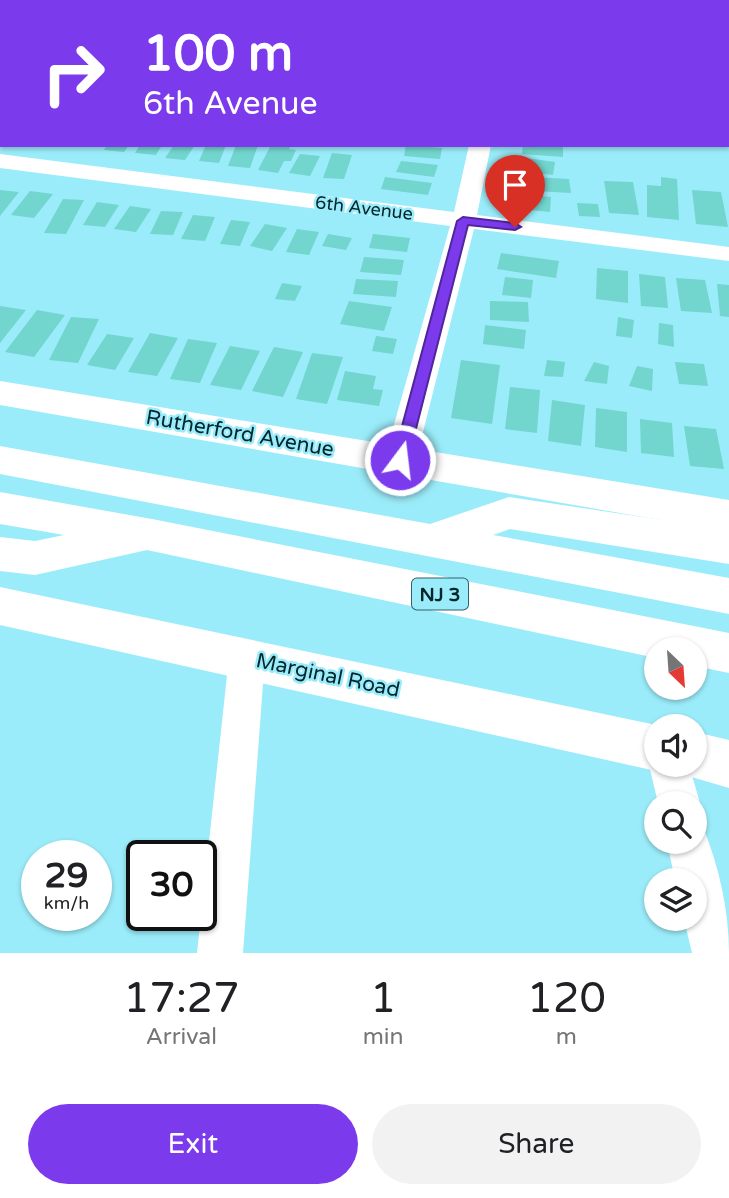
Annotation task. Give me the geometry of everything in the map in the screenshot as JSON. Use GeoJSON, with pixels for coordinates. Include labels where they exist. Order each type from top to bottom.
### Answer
{"type":"FeatureCollection","features":[{"type":"Feature","properties":{"kind":"main road","name":"Rutherford Avenue"},"geometry":{"type":"LineString","coordinates":[[0,393],[729,516]]}},
{"type":"Feature","properties":{"kind":"main road"},"geometry":{"type":"LineString","coordinates":[[0,460],[729,596]]}},
{"type":"Feature","properties":{"kind":"main road","name":"NJ 3"},"geometry":{"type":"LineString","coordinates":[[0,508],[152,535],[729,653]]}},
{"type":"Feature","properties":{"kind":"main road"},"geometry":{"type":"LineString","coordinates":[[433,540],[509,513],[729,547]]}},
{"type":"Feature","properties":{"kind":"main road"},"geometry":{"type":"LineString","coordinates":[[0,554],[36,558],[152,535]]}},
{"type":"Feature","properties":{"kind":"main road","name":"Marginal Road"},"geometry":{"type":"LineString","coordinates":[[0,606],[247,657],[644,745]]}},
{"type":"Feature","properties":{"kind":"main road"},"geometry":{"type":"LineString","coordinates":[[707,759],[729,764]]}},
{"type":"Feature","properties":{"kind":"street"},"geometry":{"type":"LineString","coordinates":[[400,460],[463,221],[480,147]]}},
{"type":"Feature","properties":{"kind":"street","name":"6th Avenue"},"geometry":{"type":"LineString","coordinates":[[0,161],[729,254]]}},
{"type":"Feature","properties":{"kind":"street"},"geometry":{"type":"LineString","coordinates":[[220,953],[247,657]]}},
{"type":"Feature","properties":{"kind":"street"},"geometry":{"type":"LineString","coordinates":[[691,854],[715,953]]}},
{"type":"Feature","properties":{"kind":"building"},"geometry":{"type":"Polygon","coordinates":[[[106,147],[128,147],[124,152],[104,150],[106,147]]]}},
{"type":"Feature","properties":{"kind":"building"},"geometry":{"type":"Polygon","coordinates":[[[139,147],[161,147],[156,155],[135,153],[139,147]]]}},
{"type":"Feature","properties":{"kind":"building"},"geometry":{"type":"Polygon","coordinates":[[[173,147],[194,147],[185,160],[165,158],[173,147]]]}},
{"type":"Feature","properties":{"kind":"building"},"geometry":{"type":"Polygon","coordinates":[[[205,147],[225,147],[219,163],[199,161],[205,147]]]}},
{"type":"Feature","properties":{"kind":"building"},"geometry":{"type":"Polygon","coordinates":[[[235,147],[257,147],[250,168],[228,166],[235,147]]]}},
{"type":"Feature","properties":{"kind":"building"},"geometry":{"type":"Polygon","coordinates":[[[270,147],[290,147],[289,149],[296,150],[291,161],[284,161],[278,173],[258,170],[270,147]]]}},
{"type":"Feature","properties":{"kind":"building"},"geometry":{"type":"Polygon","coordinates":[[[406,147],[442,148],[440,159],[404,156],[406,147]]]}},
{"type":"Feature","properties":{"kind":"building"},"geometry":{"type":"Polygon","coordinates":[[[523,147],[563,147],[563,157],[522,154],[523,147]]]}},
{"type":"Feature","properties":{"kind":"building"},"geometry":{"type":"Polygon","coordinates":[[[332,153],[352,155],[344,179],[323,178],[332,153]]]}},
{"type":"Feature","properties":{"kind":"building"},"geometry":{"type":"Polygon","coordinates":[[[300,154],[320,156],[310,176],[289,173],[300,154]]]}},
{"type":"Feature","properties":{"kind":"building"},"geometry":{"type":"Polygon","coordinates":[[[520,157],[555,162],[553,175],[517,170],[520,157]]]}},
{"type":"Feature","properties":{"kind":"building"},"geometry":{"type":"Polygon","coordinates":[[[401,161],[438,165],[434,177],[396,172],[401,161]]]}},
{"type":"Feature","properties":{"kind":"building"},"geometry":{"type":"Polygon","coordinates":[[[515,176],[569,179],[571,193],[516,190],[515,176]]]}},
{"type":"Feature","properties":{"kind":"building"},"geometry":{"type":"Polygon","coordinates":[[[385,177],[432,183],[428,195],[381,189],[385,177]]]}},
{"type":"Feature","properties":{"kind":"building"},"geometry":{"type":"Polygon","coordinates":[[[661,177],[677,179],[679,220],[647,217],[647,185],[661,186],[661,177]]]}},
{"type":"Feature","properties":{"kind":"building"},"geometry":{"type":"Polygon","coordinates":[[[604,181],[633,182],[639,215],[609,213],[604,181]]]}},
{"type":"Feature","properties":{"kind":"building"},"geometry":{"type":"Polygon","coordinates":[[[0,190],[19,192],[0,216],[0,190]]]}},
{"type":"Feature","properties":{"kind":"building"},"geometry":{"type":"Polygon","coordinates":[[[692,190],[721,192],[728,227],[696,224],[692,190]]]}},
{"type":"Feature","properties":{"kind":"building"},"geometry":{"type":"Polygon","coordinates":[[[30,191],[53,194],[34,218],[11,215],[30,191]]]}},
{"type":"Feature","properties":{"kind":"building"},"geometry":{"type":"Polygon","coordinates":[[[520,194],[551,197],[550,212],[519,209],[520,194]]]}},
{"type":"Feature","properties":{"kind":"building"},"geometry":{"type":"Polygon","coordinates":[[[63,199],[84,200],[66,234],[44,233],[63,199]]]}},
{"type":"Feature","properties":{"kind":"building"},"geometry":{"type":"Polygon","coordinates":[[[97,202],[119,205],[105,227],[83,225],[97,202]]]}},
{"type":"Feature","properties":{"kind":"building"},"geometry":{"type":"Polygon","coordinates":[[[577,203],[598,204],[600,217],[579,216],[577,203]]]}},
{"type":"Feature","properties":{"kind":"building"},"geometry":{"type":"Polygon","coordinates":[[[130,206],[151,209],[136,232],[114,229],[130,206]]]}},
{"type":"Feature","properties":{"kind":"building"},"geometry":{"type":"Polygon","coordinates":[[[161,211],[183,212],[173,235],[150,234],[161,211]]]}},
{"type":"Feature","properties":{"kind":"building"},"geometry":{"type":"Polygon","coordinates":[[[193,215],[215,217],[205,241],[181,239],[193,215]]]}},
{"type":"Feature","properties":{"kind":"building"},"geometry":{"type":"Polygon","coordinates":[[[231,220],[250,222],[240,246],[220,244],[231,220]]]}},
{"type":"Feature","properties":{"kind":"building"},"geometry":{"type":"Polygon","coordinates":[[[265,224],[287,228],[272,251],[250,246],[265,224]]]}},
{"type":"Feature","properties":{"kind":"building"},"geometry":{"type":"Polygon","coordinates":[[[297,229],[319,232],[309,255],[286,252],[297,229]]]}},
{"type":"Feature","properties":{"kind":"building"},"geometry":{"type":"Polygon","coordinates":[[[328,234],[352,238],[346,250],[322,246],[328,234]]]}},
{"type":"Feature","properties":{"kind":"building"},"geometry":{"type":"Polygon","coordinates":[[[373,234],[410,238],[407,252],[369,248],[373,234]]]}},
{"type":"Feature","properties":{"kind":"building"},"geometry":{"type":"Polygon","coordinates":[[[501,253],[559,261],[556,278],[497,269],[501,253]]]}},
{"type":"Feature","properties":{"kind":"building"},"geometry":{"type":"Polygon","coordinates":[[[364,257],[404,260],[401,275],[360,272],[364,257]]]}},
{"type":"Feature","properties":{"kind":"building"},"geometry":{"type":"Polygon","coordinates":[[[597,268],[628,271],[628,303],[596,299],[597,268]]]}},
{"type":"Feature","properties":{"kind":"building"},"geometry":{"type":"Polygon","coordinates":[[[639,274],[665,277],[668,308],[641,306],[639,274]]]}},
{"type":"Feature","properties":{"kind":"building"},"geometry":{"type":"Polygon","coordinates":[[[505,277],[533,280],[531,298],[502,295],[505,277]]]}},
{"type":"Feature","properties":{"kind":"building"},"geometry":{"type":"Polygon","coordinates":[[[676,278],[705,280],[712,313],[681,311],[676,278]]]}},
{"type":"Feature","properties":{"kind":"building"},"geometry":{"type":"Polygon","coordinates":[[[356,279],[398,281],[396,297],[353,294],[356,279]]]}},
{"type":"Feature","properties":{"kind":"building"},"geometry":{"type":"Polygon","coordinates":[[[282,283],[302,286],[295,301],[275,299],[282,283]]]}},
{"type":"Feature","properties":{"kind":"building"},"geometry":{"type":"Polygon","coordinates":[[[717,284],[729,285],[729,317],[720,316],[717,284]]]}},
{"type":"Feature","properties":{"kind":"building"},"geometry":{"type":"Polygon","coordinates":[[[349,301],[392,307],[384,331],[340,324],[349,301]]]}},
{"type":"Feature","properties":{"kind":"building"},"geometry":{"type":"Polygon","coordinates":[[[490,301],[528,302],[529,322],[490,320],[490,301]]]}},
{"type":"Feature","properties":{"kind":"building"},"geometry":{"type":"Polygon","coordinates":[[[0,306],[26,310],[0,343],[0,306]]]}},
{"type":"Feature","properties":{"kind":"building"},"geometry":{"type":"Polygon","coordinates":[[[37,310],[65,315],[34,357],[5,352],[37,310]]]}},
{"type":"Feature","properties":{"kind":"building"},"geometry":{"type":"Polygon","coordinates":[[[71,317],[99,319],[78,363],[49,360],[71,317]]]}},
{"type":"Feature","properties":{"kind":"building"},"geometry":{"type":"Polygon","coordinates":[[[618,317],[634,320],[632,338],[616,336],[618,317]]]}},
{"type":"Feature","properties":{"kind":"building"},"geometry":{"type":"Polygon","coordinates":[[[659,323],[673,325],[674,347],[658,344],[659,323]]]}},
{"type":"Feature","properties":{"kind":"building"},"geometry":{"type":"Polygon","coordinates":[[[485,325],[526,330],[524,349],[483,344],[485,325]]]}},
{"type":"Feature","properties":{"kind":"building"},"geometry":{"type":"Polygon","coordinates":[[[150,333],[178,338],[157,376],[128,372],[150,333]]]}},
{"type":"Feature","properties":{"kind":"building"},"geometry":{"type":"Polygon","coordinates":[[[107,334],[134,338],[115,370],[87,365],[107,334]]]}},
{"type":"Feature","properties":{"kind":"building"},"geometry":{"type":"Polygon","coordinates":[[[376,336],[397,339],[393,354],[372,351],[376,336]]]}},
{"type":"Feature","properties":{"kind":"building"},"geometry":{"type":"Polygon","coordinates":[[[188,339],[217,343],[200,383],[170,379],[188,339]]]}},
{"type":"Feature","properties":{"kind":"building"},"geometry":{"type":"Polygon","coordinates":[[[230,346],[260,351],[241,390],[210,385],[230,346]]]}},
{"type":"Feature","properties":{"kind":"building"},"geometry":{"type":"Polygon","coordinates":[[[274,347],[303,352],[283,397],[252,391],[274,347]]]}},
{"type":"Feature","properties":{"kind":"building"},"geometry":{"type":"Polygon","coordinates":[[[312,353],[343,357],[327,404],[296,399],[312,353]]]}},
{"type":"Feature","properties":{"kind":"building"},"geometry":{"type":"Polygon","coordinates":[[[461,360],[500,365],[492,424],[451,418],[461,360]]]}},
{"type":"Feature","properties":{"kind":"building"},"geometry":{"type":"Polygon","coordinates":[[[547,360],[565,362],[563,377],[544,376],[547,360]]]}},
{"type":"Feature","properties":{"kind":"building"},"geometry":{"type":"Polygon","coordinates":[[[594,362],[609,366],[607,384],[584,381],[594,362]]]}},
{"type":"Feature","properties":{"kind":"building"},"geometry":{"type":"Polygon","coordinates":[[[675,362],[704,364],[708,386],[679,384],[675,362]]]}},
{"type":"Feature","properties":{"kind":"building"},"geometry":{"type":"Polygon","coordinates":[[[637,366],[653,369],[652,391],[629,386],[637,366]]]}},
{"type":"Feature","properties":{"kind":"building"},"geometry":{"type":"Polygon","coordinates":[[[345,371],[376,376],[373,389],[383,390],[379,406],[337,400],[345,371]]]}},
{"type":"Feature","properties":{"kind":"building"},"geometry":{"type":"Polygon","coordinates":[[[510,387],[540,390],[537,433],[505,429],[510,387]]]}},
{"type":"Feature","properties":{"kind":"building"},"geometry":{"type":"Polygon","coordinates":[[[552,400],[585,405],[581,446],[548,441],[552,400]]]}},
{"type":"Feature","properties":{"kind":"building"},"geometry":{"type":"Polygon","coordinates":[[[596,408],[627,412],[627,452],[595,447],[596,408]]]}},
{"type":"Feature","properties":{"kind":"building"},"geometry":{"type":"Polygon","coordinates":[[[640,419],[672,423],[674,457],[641,453],[640,419]]]}},
{"type":"Feature","properties":{"kind":"building"},"geometry":{"type":"Polygon","coordinates":[[[684,426],[716,429],[724,469],[690,466],[684,426]]]}},
{"type":"Feature","properties":{"kind":"route"},"geometry":{"type":"LineString","coordinates":[[400,460],[463,221],[515,227]]}}]}
